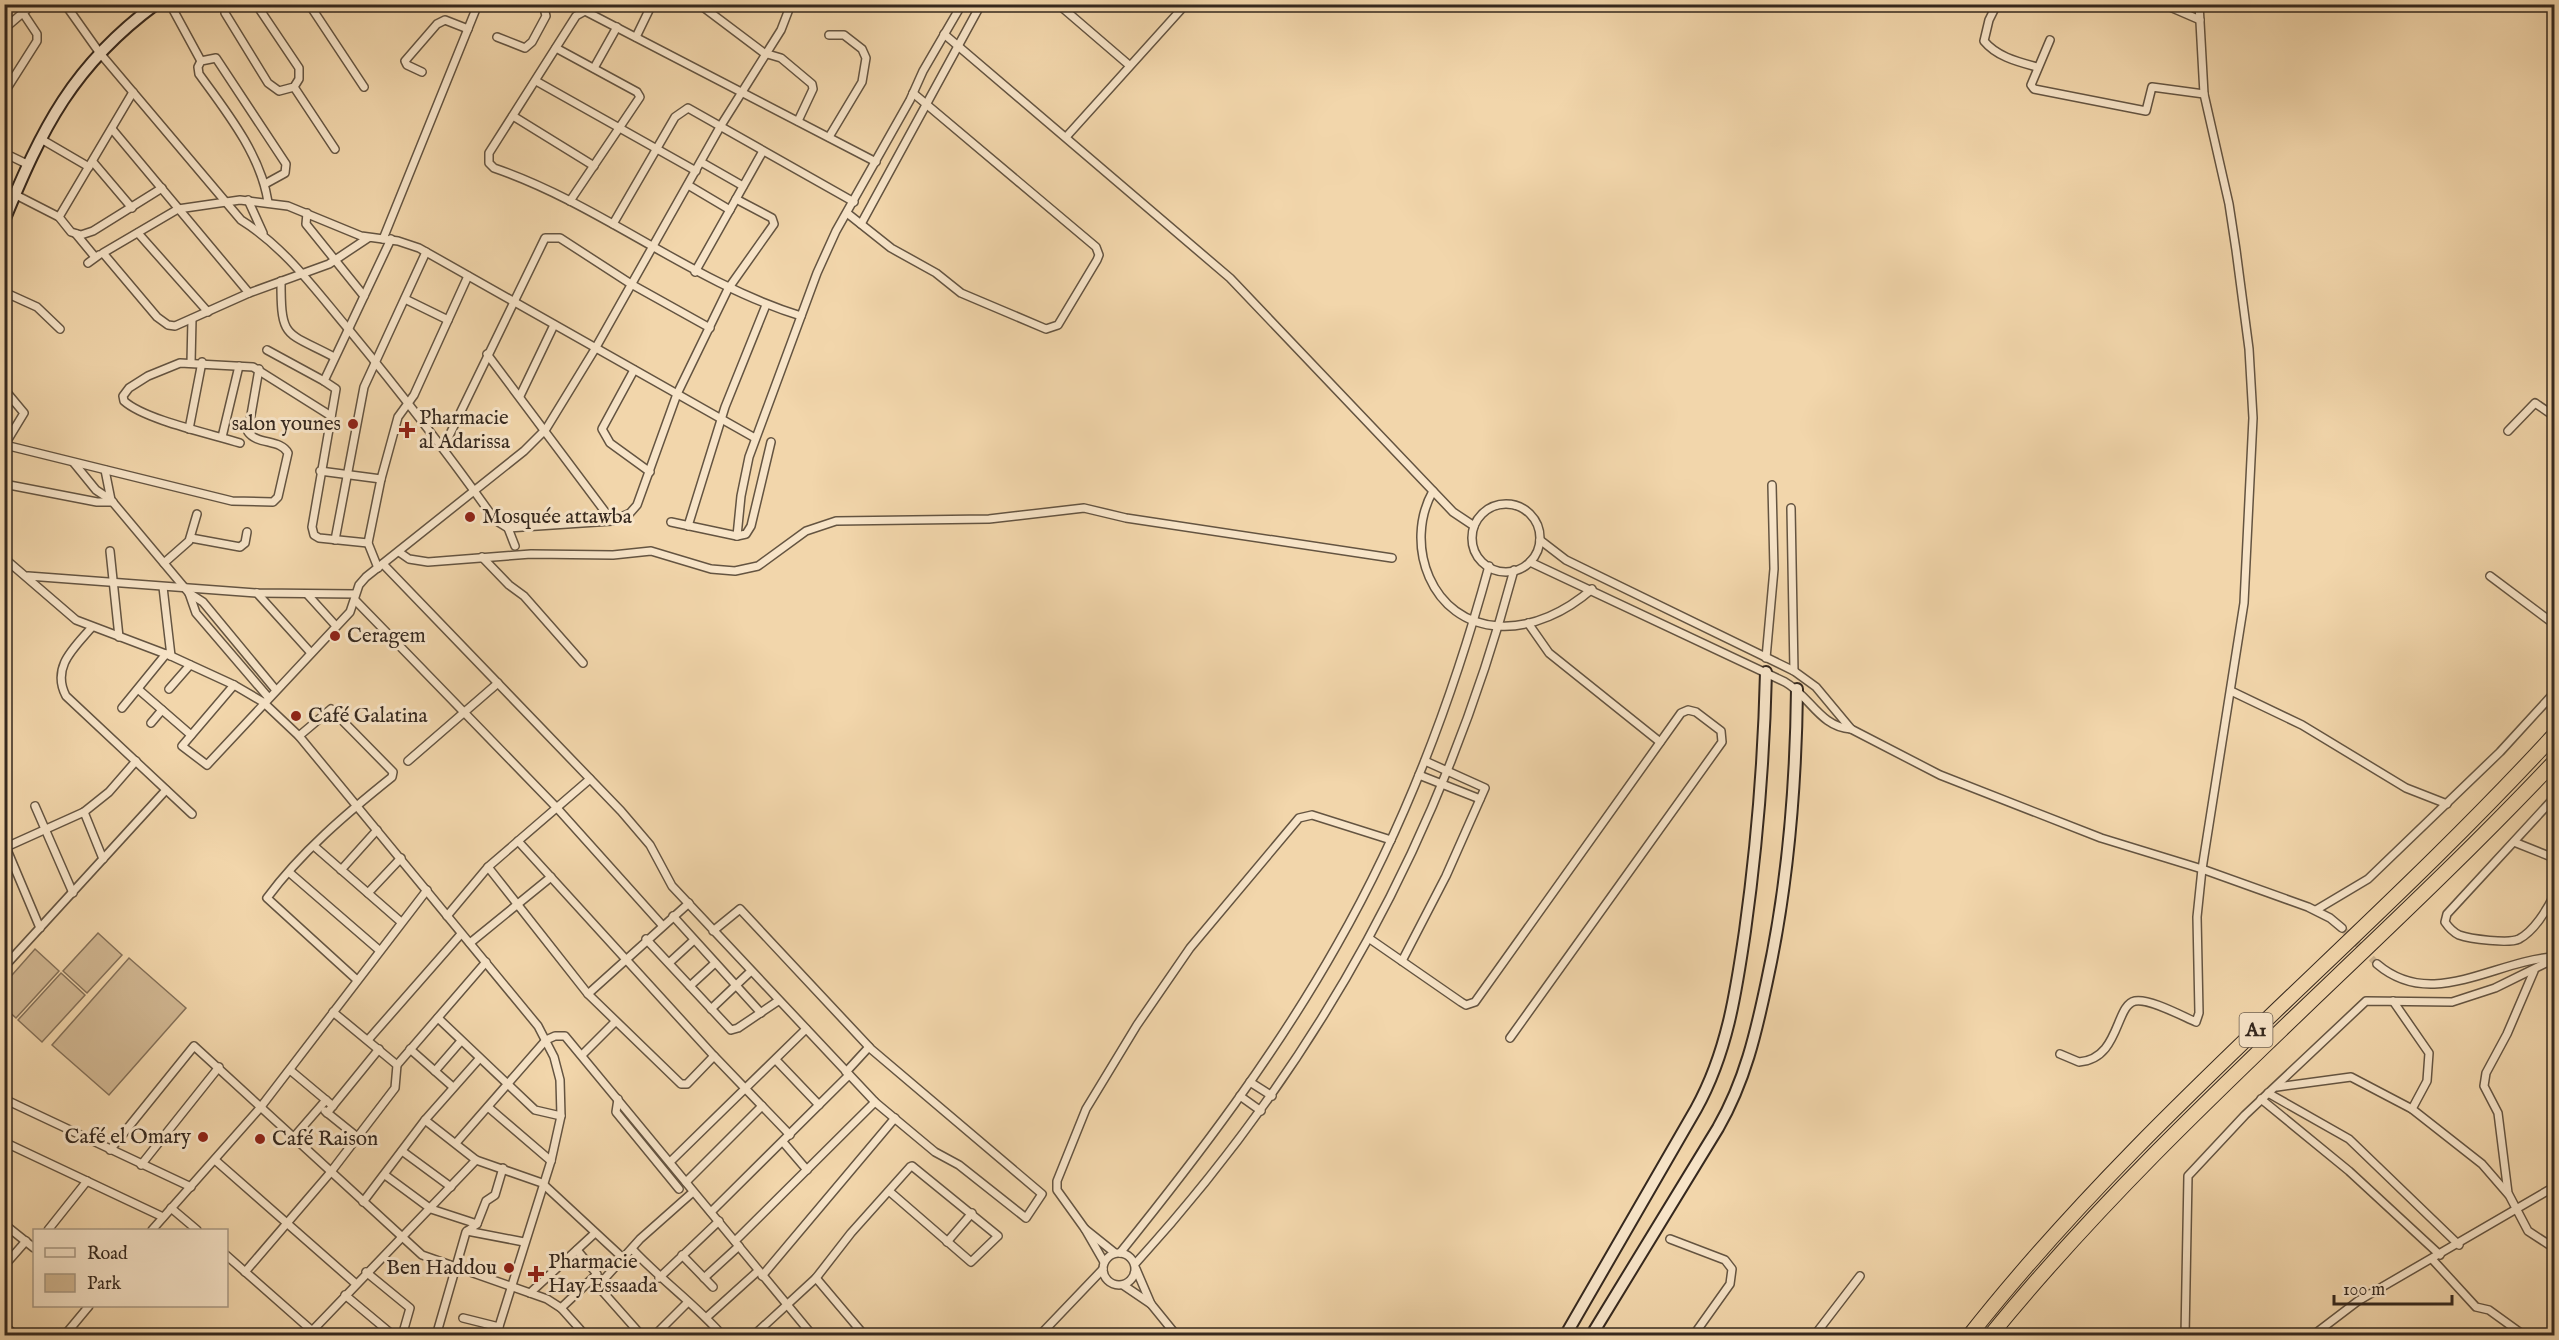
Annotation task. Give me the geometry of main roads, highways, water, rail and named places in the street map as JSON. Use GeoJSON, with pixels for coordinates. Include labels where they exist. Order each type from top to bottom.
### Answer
{"type":"FeatureCollection","features":[{"type":"Feature","properties":{"kind":"highway","name":"A1"},"geometry":{"type":"LineString","coordinates":[[1969,1335],[2049,1241],[2124,1159],[2416,879],[2554,735]]}},
{"type":"Feature","properties":{"kind":"highway","name":"A1"},"geometry":{"type":"LineString","coordinates":[[1990,1335],[2067,1245],[2145,1164],[2554,762]]}},
{"type":"Feature","properties":{"kind":"highway"},"geometry":{"type":"LineString","coordinates":[[2527,791],[2554,770]]}},
{"type":"Feature","properties":{"kind":"tunnel"},"geometry":{"type":"LineString","coordinates":[[2342,928],[2377,964]]}},
{"type":"Feature","properties":{"kind":"place","name":"salon younes"},"geometry":{"type":"Point","coordinates":[353,424]}},
{"type":"Feature","properties":{"kind":"place","name":"Pharmacie al Adarissa"},"geometry":{"type":"Point","coordinates":[407,430]}},
{"type":"Feature","properties":{"kind":"place","name":"Mosquée attawba"},"geometry":{"type":"Point","coordinates":[470,517]}},
{"type":"Feature","properties":{"kind":"place","name":"Ceragem"},"geometry":{"type":"Point","coordinates":[335,636]}},
{"type":"Feature","properties":{"kind":"place","name":"Café Galatina"},"geometry":{"type":"Point","coordinates":[296,716]}},
{"type":"Feature","properties":{"kind":"place","name":"Café el Omary"},"geometry":{"type":"Point","coordinates":[203,1137]}},
{"type":"Feature","properties":{"kind":"place","name":"Café Raison"},"geometry":{"type":"Point","coordinates":[260,1139]}},
{"type":"Feature","properties":{"kind":"place","name":"Ben Haddou"},"geometry":{"type":"Point","coordinates":[509,1268]}},
{"type":"Feature","properties":{"kind":"place","name":"Pharmacie Hay Essaada"},"geometry":{"type":"Point","coordinates":[536,1274]}}]}
